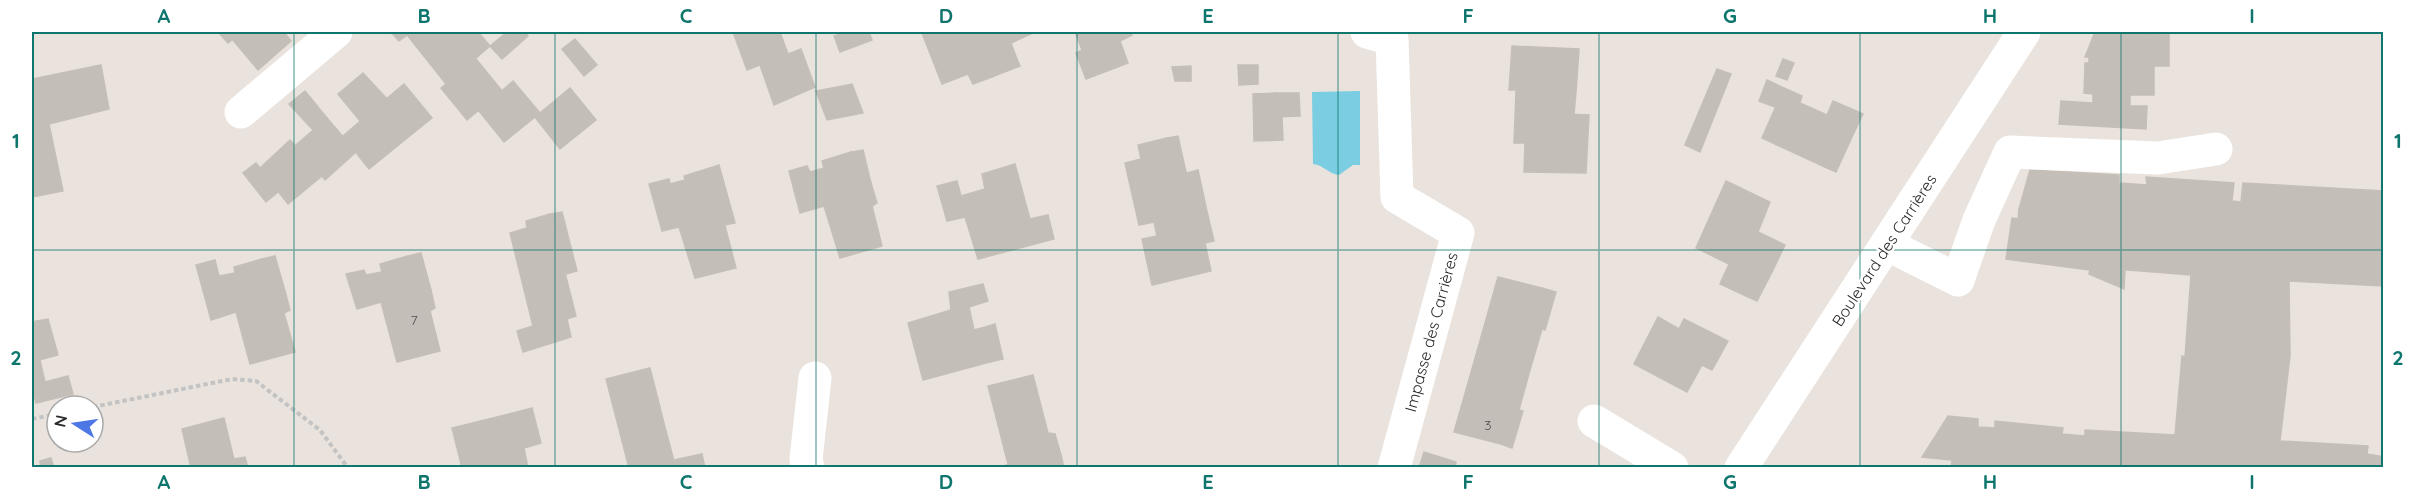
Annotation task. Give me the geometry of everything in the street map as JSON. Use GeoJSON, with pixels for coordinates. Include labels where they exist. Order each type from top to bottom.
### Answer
{"type":"FeatureCollection","features":[{"type":"Feature","properties":{"kind":"street"},"geometry":{"type":"LineString","coordinates":[[241,112],[336,32]]}},
{"type":"Feature","properties":{"kind":"street","name":"Impasse des Carrières"},"geometry":{"type":"LineString","coordinates":[[1367,32],[1392,39],[1397,197],[1458,233],[1394,468]]}},
{"type":"Feature","properties":{"kind":"street","name":"Boulevard des Carrières"},"geometry":{"type":"LineString","coordinates":[[1741,468],[1888,245],[2024,32]]}},
{"type":"Feature","properties":{"kind":"street"},"geometry":{"type":"LineString","coordinates":[[1888,245],[1958,280],[1979,220],[2010,152],[2158,158],[2216,149]]}},
{"type":"Feature","properties":{"kind":"street"},"geometry":{"type":"LineString","coordinates":[[808,468],[806,459],[815,378]]}},
{"type":"Feature","properties":{"kind":"street"},"geometry":{"type":"LineString","coordinates":[[1594,421],[1672,468]]}},
{"type":"Feature","properties":{"kind":"path"},"geometry":{"type":"LineString","coordinates":[[105,405],[232,379],[256,381],[320,430],[348,468]]}},
{"type":"Feature","properties":{"kind":"water"},"geometry":{"type":"Polygon","coordinates":[[[1360,91],[1360,165],[1353,165],[1339,175],[1313,164],[1312,92],[1360,91]]]}},
{"type":"Feature","properties":{"kind":"building"},"geometry":{"type":"Polygon","coordinates":[[[218,32],[242,32],[228,43],[218,32]]]}},
{"type":"Feature","properties":{"kind":"building"},"geometry":{"type":"Polygon","coordinates":[[[242,32],[284,32],[291,41],[258,70],[232,39],[242,32]]]}},
{"type":"Feature","properties":{"kind":"building"},"geometry":{"type":"Polygon","coordinates":[[[391,32],[411,32],[399,41],[391,32]]]}},
{"type":"Feature","properties":{"kind":"building"},"geometry":{"type":"Polygon","coordinates":[[[411,32],[478,32],[490,46],[446,84],[407,35],[411,32]]]}},
{"type":"Feature","properties":{"kind":"building"},"geometry":{"type":"Polygon","coordinates":[[[507,32],[524,32],[528,36],[502,59],[490,46],[507,32]]]}},
{"type":"Feature","properties":{"kind":"building"},"geometry":{"type":"Polygon","coordinates":[[[733,32],[780,32],[788,54],[747,70],[733,32]]]}},
{"type":"Feature","properties":{"kind":"building"},"geometry":{"type":"Polygon","coordinates":[[[847,32],[869,32],[872,40],[840,52],[834,36],[847,32]]]}},
{"type":"Feature","properties":{"kind":"building"},"geometry":{"type":"Polygon","coordinates":[[[1030,32],[1031,34],[1011,43],[1017,59],[990,69],[992,77],[973,84],[968,74],[942,84],[922,33],[1030,32]]]}},
{"type":"Feature","properties":{"kind":"building"},"geometry":{"type":"Polygon","coordinates":[[[1075,32],[1131,32],[1132,35],[1120,41],[1128,63],[1086,79],[1076,53],[1082,50],[1075,32]]]}},
{"type":"Feature","properties":{"kind":"building"},"geometry":{"type":"Polygon","coordinates":[[[2095,32],[2169,34],[2169,66],[2154,66],[2154,95],[2130,95],[2130,106],[2147,106],[2146,129],[2059,124],[2061,101],[2093,103],[2093,94],[2084,93],[2085,63],[2089,63],[2089,57],[2085,57],[2095,32]]]}},
{"type":"Feature","properties":{"kind":"building"},"geometry":{"type":"Polygon","coordinates":[[[575,39],[597,65],[584,76],[562,49],[575,39]]]}},
{"type":"Feature","properties":{"kind":"building"},"geometry":{"type":"Polygon","coordinates":[[[1512,46],[1579,49],[1576,92],[1564,93],[1563,114],[1589,115],[1586,173],[1524,172],[1525,143],[1514,143],[1516,90],[1509,90],[1512,46]]]}},
{"type":"Feature","properties":{"kind":"building"},"geometry":{"type":"Polygon","coordinates":[[[801,49],[815,87],[774,105],[760,65],[801,49]]]}},
{"type":"Feature","properties":{"kind":"building"},"geometry":{"type":"Polygon","coordinates":[[[476,59],[502,91],[467,120],[441,88],[476,59]]]}},
{"type":"Feature","properties":{"kind":"building"},"geometry":{"type":"Polygon","coordinates":[[[1017,59],[1020,66],[992,77],[990,69],[1017,59]]]}},
{"type":"Feature","properties":{"kind":"building"},"geometry":{"type":"Polygon","coordinates":[[[1783,59],[1794,63],[1787,80],[1776,76],[1783,59]]]}},
{"type":"Feature","properties":{"kind":"building"},"geometry":{"type":"Polygon","coordinates":[[[101,65],[109,109],[49,124],[63,191],[32,197],[32,79],[101,65]]]}},
{"type":"Feature","properties":{"kind":"building"},"geometry":{"type":"Polygon","coordinates":[[[1238,65],[1258,65],[1258,84],[1239,85],[1238,65]]]}},
{"type":"Feature","properties":{"kind":"building"},"geometry":{"type":"Polygon","coordinates":[[[1191,66],[1191,81],[1175,81],[1172,67],[1191,66]]]}},
{"type":"Feature","properties":{"kind":"building"},"geometry":{"type":"Polygon","coordinates":[[[1717,69],[1731,74],[1700,152],[1685,145],[1717,69]]]}},
{"type":"Feature","properties":{"kind":"building"},"geometry":{"type":"Polygon","coordinates":[[[363,73],[387,99],[373,110],[350,84],[363,73]]]}},
{"type":"Feature","properties":{"kind":"building"},"geometry":{"type":"Polygon","coordinates":[[[1767,80],[1784,88],[1775,107],[1759,101],[1767,80]]]}},
{"type":"Feature","properties":{"kind":"building"},"geometry":{"type":"Polygon","coordinates":[[[513,81],[540,113],[504,142],[479,111],[513,81]]]}},
{"type":"Feature","properties":{"kind":"building"},"geometry":{"type":"Polygon","coordinates":[[[350,84],[373,110],[360,121],[338,94],[350,84]]]}},
{"type":"Feature","properties":{"kind":"building"},"geometry":{"type":"Polygon","coordinates":[[[404,84],[432,118],[401,143],[373,110],[404,84]]]}},
{"type":"Feature","properties":{"kind":"building"},"geometry":{"type":"Polygon","coordinates":[[[852,84],[863,113],[827,120],[816,91],[852,84]]]}},
{"type":"Feature","properties":{"kind":"building"},"geometry":{"type":"Polygon","coordinates":[[[570,88],[596,120],[560,149],[535,117],[570,88]]]}},
{"type":"Feature","properties":{"kind":"building"},"geometry":{"type":"Polygon","coordinates":[[[1784,88],[1802,96],[1800,103],[1827,115],[1833,101],[1863,114],[1851,139],[1842,134],[1827,168],[1762,138],[1784,88]]]}},
{"type":"Feature","properties":{"kind":"building"},"geometry":{"type":"Polygon","coordinates":[[[305,91],[327,118],[313,130],[289,104],[305,91]]]}},
{"type":"Feature","properties":{"kind":"building"},"geometry":{"type":"Polygon","coordinates":[[[1576,92],[1574,114],[1563,114],[1564,93],[1576,92]]]}},
{"type":"Feature","properties":{"kind":"building"},"geometry":{"type":"Polygon","coordinates":[[[1276,93],[1299,93],[1300,116],[1276,117],[1276,93]]]}},
{"type":"Feature","properties":{"kind":"building"},"geometry":{"type":"Polygon","coordinates":[[[1276,93],[1276,117],[1282,117],[1283,140],[1254,141],[1253,94],[1276,93]]]}},
{"type":"Feature","properties":{"kind":"building"},"geometry":{"type":"Polygon","coordinates":[[[373,110],[401,143],[369,169],[343,136],[373,110]]]}},
{"type":"Feature","properties":{"kind":"building"},"geometry":{"type":"Polygon","coordinates":[[[327,118],[356,152],[325,180],[296,145],[327,118]]]}},
{"type":"Feature","properties":{"kind":"building"},"geometry":{"type":"Polygon","coordinates":[[[1842,134],[1851,139],[1836,172],[1827,168],[1842,134]]]}},
{"type":"Feature","properties":{"kind":"building"},"geometry":{"type":"Polygon","coordinates":[[[1178,136],[1183,159],[1172,161],[1167,138],[1178,136]]]}},
{"type":"Feature","properties":{"kind":"building"},"geometry":{"type":"Polygon","coordinates":[[[1167,138],[1172,161],[1183,159],[1195,209],[1206,207],[1214,241],[1205,243],[1211,271],[1152,285],[1142,239],[1157,236],[1154,222],[1139,225],[1125,163],[1141,159],[1138,145],[1167,138]]]}},
{"type":"Feature","properties":{"kind":"building"},"geometry":{"type":"Polygon","coordinates":[[[290,140],[322,176],[288,204],[260,168],[290,140]]]}},
{"type":"Feature","properties":{"kind":"building"},"geometry":{"type":"Polygon","coordinates":[[[863,150],[871,183],[862,186],[851,152],[863,150]]]}},
{"type":"Feature","properties":{"kind":"building"},"geometry":{"type":"Polygon","coordinates":[[[851,152],[862,186],[871,183],[877,203],[872,206],[882,246],[840,258],[824,206],[800,213],[789,171],[807,166],[810,172],[824,168],[822,161],[851,152]]]}},
{"type":"Feature","properties":{"kind":"building"},"geometry":{"type":"Polygon","coordinates":[[[256,163],[278,192],[266,202],[243,173],[256,163]]]}},
{"type":"Feature","properties":{"kind":"building"},"geometry":{"type":"Polygon","coordinates":[[[1015,164],[1018,175],[984,184],[982,174],[1015,164]]]}},
{"type":"Feature","properties":{"kind":"building"},"geometry":{"type":"Polygon","coordinates":[[[719,165],[735,223],[725,225],[710,168],[719,165]]]}},
{"type":"Feature","properties":{"kind":"building"},"geometry":{"type":"Polygon","coordinates":[[[710,168],[736,268],[695,278],[679,227],[662,231],[649,184],[669,179],[670,184],[685,180],[684,176],[710,168]]]}},
{"type":"Feature","properties":{"kind":"building"},"geometry":{"type":"Polygon","coordinates":[[[1198,170],[1206,207],[1195,209],[1187,173],[1198,170]]]}},
{"type":"Feature","properties":{"kind":"building"},"geometry":{"type":"Polygon","coordinates":[[[2030,170],[2119,175],[2119,183],[2147,185],[2146,177],[2234,183],[2232,201],[2241,202],[2243,183],[2384,191],[2384,286],[2327,283],[2328,274],[2274,271],[2274,275],[2257,274],[2256,285],[2268,286],[2276,311],[2279,372],[2271,406],[2260,435],[2242,435],[2241,446],[2264,449],[2264,458],[2322,453],[2367,454],[2384,457],[2384,468],[1951,468],[1952,460],[1922,457],[1948,416],[1978,419],[1978,427],[1995,428],[1995,421],[2063,428],[2062,434],[2085,436],[2085,430],[2175,435],[2182,356],[2185,357],[2191,275],[2103,268],[2090,270],[2006,259],[2012,218],[2030,220],[2032,211],[2019,209],[2030,170]]]}},
{"type":"Feature","properties":{"kind":"building"},"geometry":{"type":"Polygon","coordinates":[[[1018,175],[1030,219],[1048,215],[1054,239],[978,259],[965,217],[947,221],[937,186],[957,181],[961,196],[985,189],[984,184],[1018,175]]]}},
{"type":"Feature","properties":{"kind":"building"},"geometry":{"type":"Polygon","coordinates":[[[1726,181],[1770,202],[1758,232],[1785,245],[1773,270],[1763,265],[1748,297],[1720,284],[1729,264],[1696,248],[1726,181]]]}},
{"type":"Feature","properties":{"kind":"building"},"geometry":{"type":"Polygon","coordinates":[[[2019,209],[2032,211],[2030,220],[2018,219],[2019,209]]]}},
{"type":"Feature","properties":{"kind":"building"},"geometry":{"type":"Polygon","coordinates":[[[562,212],[577,271],[566,274],[550,214],[562,212]]]}},
{"type":"Feature","properties":{"kind":"building"},"geometry":{"type":"Polygon","coordinates":[[[550,214],[576,316],[567,319],[571,337],[523,352],[517,331],[533,326],[510,233],[527,228],[526,221],[550,214]]]}},
{"type":"Feature","properties":{"kind":"building"},"geometry":{"type":"Polygon","coordinates":[[[421,253],[431,290],[417,294],[408,256],[421,253]]]}},
{"type":"Feature","properties":{"kind":"building"},"geometry":{"type":"Polygon","coordinates":[[[275,256],[285,291],[272,294],[262,259],[275,256]]]}},
{"type":"Feature","properties":{"kind":"building"},"geometry":{"type":"Polygon","coordinates":[[[408,256],[417,294],[431,290],[435,308],[430,311],[440,351],[397,362],[381,302],[357,309],[346,274],[364,270],[366,275],[382,272],[380,264],[408,256]]]}},
{"type":"Feature","properties":{"kind":"building"},"geometry":{"type":"Polygon","coordinates":[[[262,259],[272,294],[285,291],[290,310],[284,313],[295,352],[250,364],[236,312],[211,320],[196,265],[215,260],[219,276],[235,273],[234,267],[262,259]]]}},
{"type":"Feature","properties":{"kind":"building"},"geometry":{"type":"Polygon","coordinates":[[[1763,265],[1773,270],[1757,301],[1748,297],[1763,265]]]}},
{"type":"Feature","properties":{"kind":"building"},"geometry":{"type":"Polygon","coordinates":[[[2103,268],[2125,271],[2124,289],[2089,274],[2090,270],[2103,268]]]}},
{"type":"Feature","properties":{"kind":"building"},"geometry":{"type":"Polygon","coordinates":[[[2274,271],[2328,274],[2327,283],[2289,281],[2290,356],[2280,441],[2368,446],[2367,454],[2322,453],[2264,458],[2264,449],[2241,446],[2242,435],[2260,435],[2277,381],[2280,348],[2276,311],[2268,286],[2256,285],[2257,274],[2274,275],[2274,271]]]}},
{"type":"Feature","properties":{"kind":"building"},"geometry":{"type":"Polygon","coordinates":[[[1498,277],[1542,288],[1533,326],[1542,329],[1530,370],[1476,355],[1498,277]]]}},
{"type":"Feature","properties":{"kind":"building"},"geometry":{"type":"Polygon","coordinates":[[[983,284],[988,301],[969,307],[974,330],[982,328],[990,362],[923,380],[908,323],[951,310],[949,292],[983,284]]]}},
{"type":"Feature","properties":{"kind":"building"},"geometry":{"type":"Polygon","coordinates":[[[1542,288],[1556,292],[1545,330],[1533,326],[1542,288]]]}},
{"type":"Feature","properties":{"kind":"building"},"geometry":{"type":"Polygon","coordinates":[[[1658,317],[1679,329],[1684,319],[1728,341],[1712,370],[1702,365],[1687,392],[1634,364],[1658,317]]]}},
{"type":"Feature","properties":{"kind":"building"},"geometry":{"type":"Polygon","coordinates":[[[48,319],[58,355],[46,358],[36,321],[48,319]]]}},
{"type":"Feature","properties":{"kind":"building"},"geometry":{"type":"Polygon","coordinates":[[[36,321],[46,358],[40,360],[45,382],[68,376],[73,394],[45,394],[45,401],[36,403],[32,387],[32,323],[36,321]]]}},
{"type":"Feature","properties":{"kind":"building"},"geometry":{"type":"Polygon","coordinates":[[[995,324],[1003,359],[990,362],[982,328],[995,324]]]}},
{"type":"Feature","properties":{"kind":"building"},"geometry":{"type":"Polygon","coordinates":[[[1476,355],[1530,370],[1519,410],[1509,407],[1501,444],[1454,432],[1476,355]]]}},
{"type":"Feature","properties":{"kind":"building"},"geometry":{"type":"Polygon","coordinates":[[[650,368],[665,427],[655,428],[665,462],[702,454],[705,468],[629,468],[606,379],[650,368]]]}},
{"type":"Feature","properties":{"kind":"building"},"geometry":{"type":"Polygon","coordinates":[[[1033,375],[1048,433],[1055,434],[1061,455],[1050,458],[1052,468],[1002,468],[1008,464],[988,386],[1033,375]]]}},
{"type":"Feature","properties":{"kind":"building"},"geometry":{"type":"Polygon","coordinates":[[[1509,407],[1523,411],[1512,448],[1501,444],[1509,407]]]}},
{"type":"Feature","properties":{"kind":"building"},"geometry":{"type":"Polygon","coordinates":[[[532,408],[541,443],[531,446],[521,411],[532,408]]]}},
{"type":"Feature","properties":{"kind":"building"},"geometry":{"type":"Polygon","coordinates":[[[521,411],[531,446],[524,448],[528,468],[462,468],[452,428],[521,411]]]}},
{"type":"Feature","properties":{"kind":"building"},"geometry":{"type":"Polygon","coordinates":[[[224,418],[236,468],[191,468],[182,429],[224,418]]]}},
{"type":"Feature","properties":{"kind":"building"},"geometry":{"type":"Polygon","coordinates":[[[665,427],[674,461],[665,462],[655,428],[665,427]]]}},
{"type":"Feature","properties":{"kind":"building"},"geometry":{"type":"Polygon","coordinates":[[[1424,452],[1456,462],[1455,468],[1419,468],[1424,452]]]}},
{"type":"Feature","properties":{"kind":"building"},"geometry":{"type":"Polygon","coordinates":[[[1061,455],[1064,468],[1052,468],[1050,458],[1061,455]]]}},
{"type":"Feature","properties":{"kind":"building"},"geometry":{"type":"Polygon","coordinates":[[[245,457],[248,468],[236,468],[234,459],[245,457]]]}},
{"type":"Feature","properties":{"kind":"building"},"geometry":{"type":"Polygon","coordinates":[[[51,458],[54,468],[41,468],[40,461],[51,458]]]}}]}
